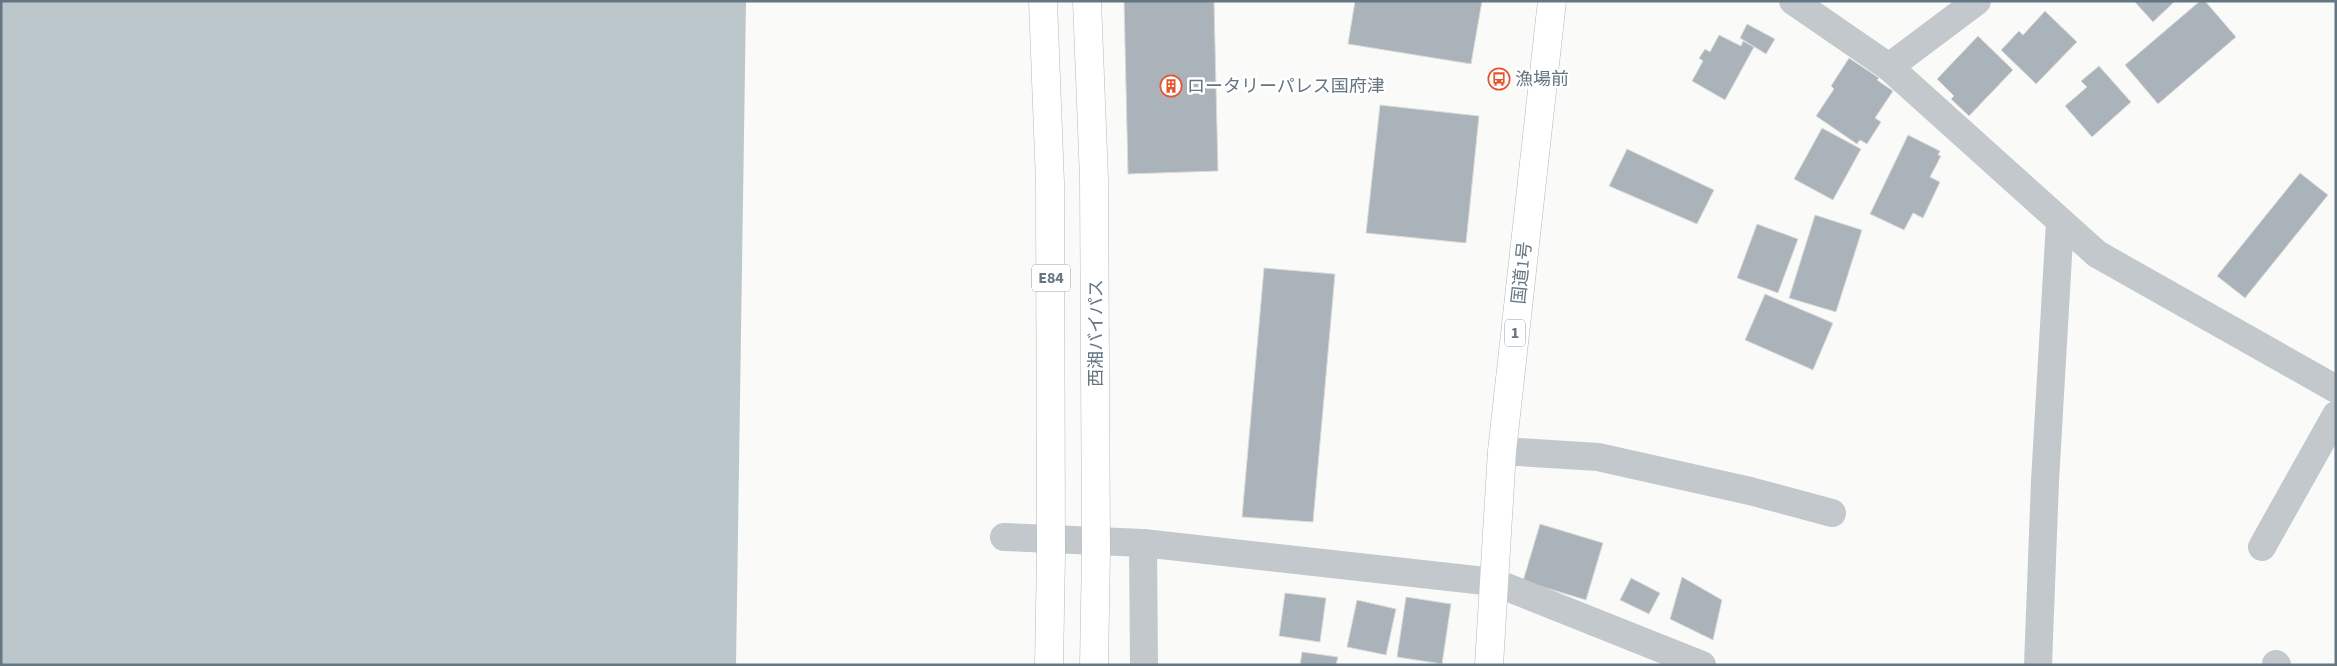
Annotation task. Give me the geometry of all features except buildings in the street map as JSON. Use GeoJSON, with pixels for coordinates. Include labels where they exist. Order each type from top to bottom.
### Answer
{"type":"FeatureCollection","features":[{"type":"Feature","properties":{"kind":"highway","name":"E84"},"geometry":{"type":"LineString","coordinates":[[1043,1],[1050,183],[1052,554],[1049,665]]}},
{"type":"Feature","properties":{"kind":"highway","name":"西湘バイパス"},"geometry":{"type":"LineString","coordinates":[[1087,1],[1094,179],[1096,552],[1094,665]]}},
{"type":"Feature","properties":{"kind":"highway","name":"国道1号"},"geometry":{"type":"LineString","coordinates":[[1489,665],[1502,451],[1552,1]]}},
{"type":"Feature","properties":{"kind":"street"},"geometry":{"type":"LineString","coordinates":[[1793,1],[1889,67],[2097,254],[2336,389]]}},
{"type":"Feature","properties":{"kind":"street"},"geometry":{"type":"LineString","coordinates":[[1889,67],[1977,1]]}},
{"type":"Feature","properties":{"kind":"street"},"geometry":{"type":"LineString","coordinates":[[2038,665],[2045,481],[2060,222]]}},
{"type":"Feature","properties":{"kind":"street"},"geometry":{"type":"LineString","coordinates":[[2262,547],[2336,415]]}},
{"type":"Feature","properties":{"kind":"street"},"geometry":{"type":"LineString","coordinates":[[1502,451],[1598,457],[1750,491],[1832,513]]}},
{"type":"Feature","properties":{"kind":"street"},"geometry":{"type":"LineString","coordinates":[[1004,537],[1143,543],[1494,582],[1702,665]]}},
{"type":"Feature","properties":{"kind":"street"},"geometry":{"type":"LineString","coordinates":[[1143,543],[1144,665]]}},
{"type":"Feature","properties":{"kind":"shaded area"},"geometry":{"type":"Polygon","coordinates":[[[1,1],[746,1],[736,665],[1,665],[1,1]]]}},
{"type":"Feature","properties":{"kind":"place","name":"漁場前"},"geometry":{"type":"Point","coordinates":[1499,79]}},
{"type":"Feature","properties":{"kind":"place","name":"ロータリーパレス国府津"},"geometry":{"type":"Point","coordinates":[1171,86]}}]}
